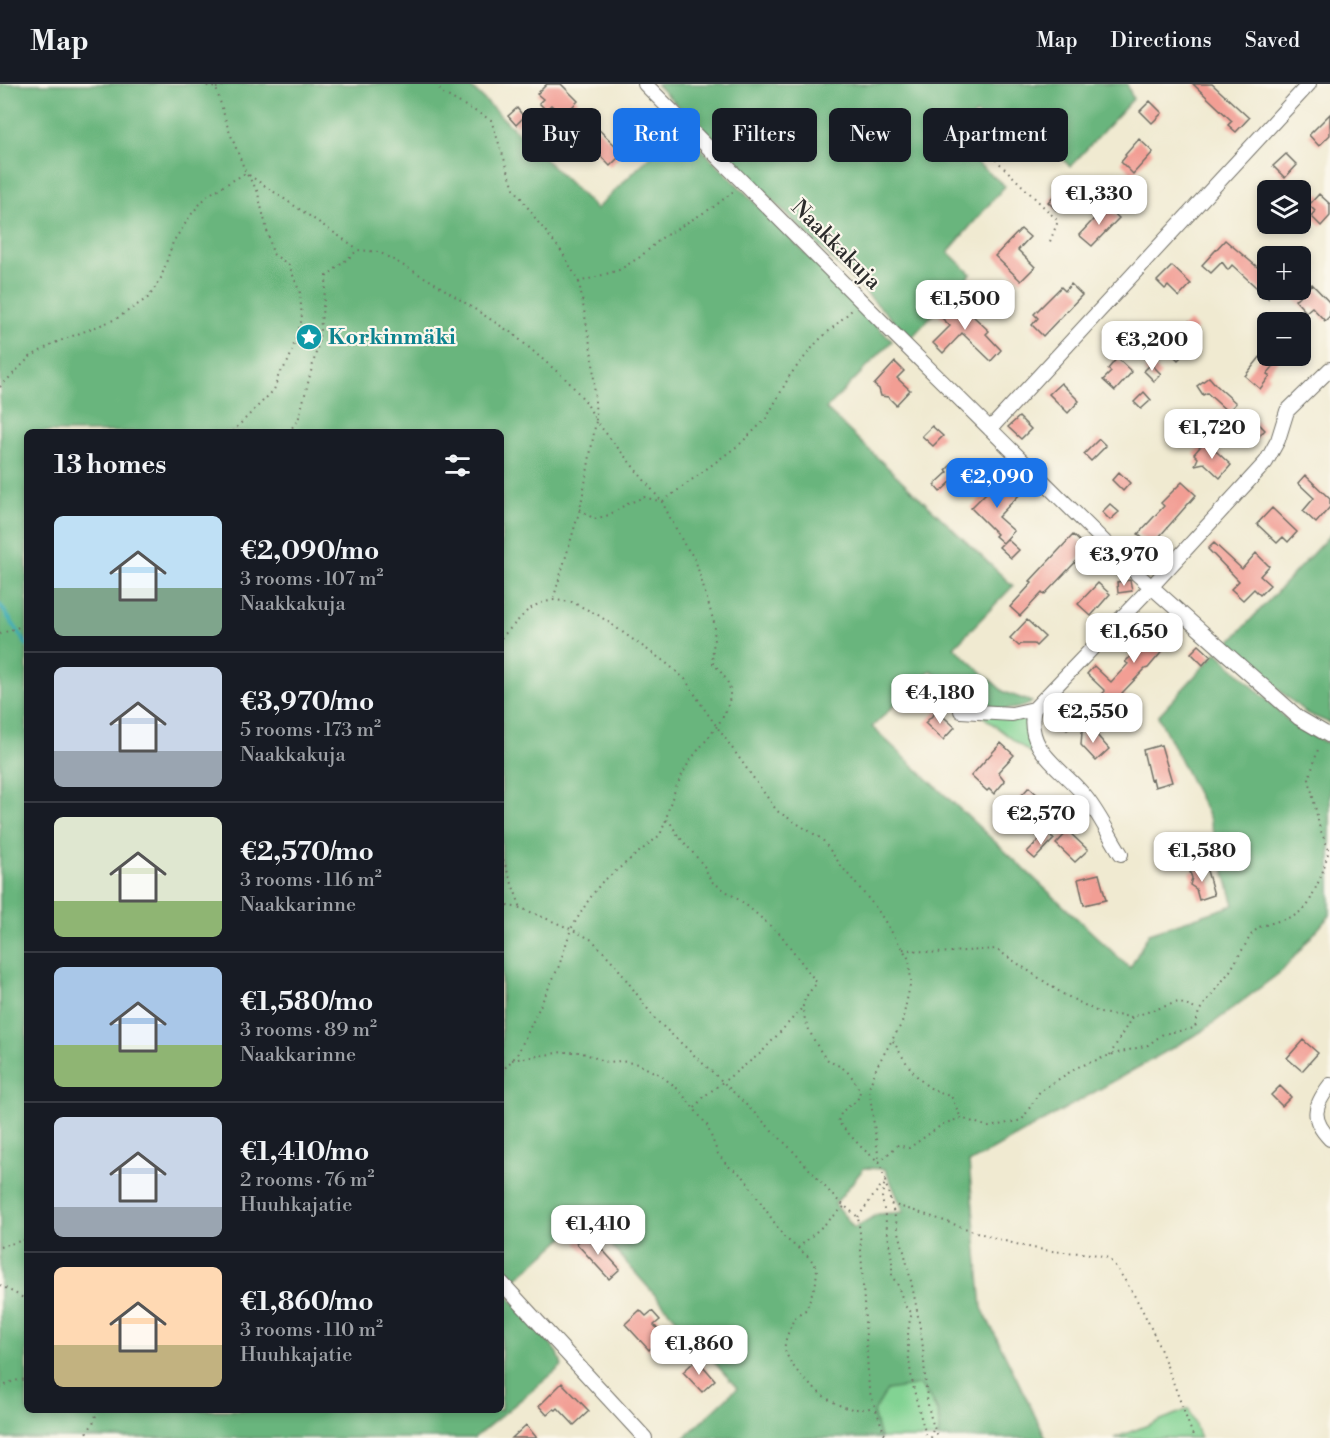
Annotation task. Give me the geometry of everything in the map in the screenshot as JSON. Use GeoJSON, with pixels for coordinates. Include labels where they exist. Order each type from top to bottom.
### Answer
{"type":"FeatureCollection","features":[{"type":"Feature","properties":{"kind":"street","name":"Naakkakuja"},"geometry":{"type":"LineString","coordinates":[[645,84],[990,429],[1152,586],[1299,718],[1327,734]]}},
{"type":"Feature","properties":{"kind":"street"},"geometry":{"type":"LineString","coordinates":[[990,429],[1309,84]]}},
{"type":"Feature","properties":{"kind":"street"},"geometry":{"type":"LineString","coordinates":[[1121,854],[1083,794],[1048,760],[1035,738],[1031,721],[1034,709],[1152,586],[1266,462],[1278,440],[1287,411],[1330,369]]}},
{"type":"Feature","properties":{"kind":"street"},"geometry":{"type":"LineString","coordinates":[[961,711],[1012,714],[1034,709]]}},
{"type":"Feature","properties":{"kind":"street"},"geometry":{"type":"LineString","coordinates":[[1330,1085],[1318,1101],[1316,1115],[1321,1130],[1330,1139]]}},
{"type":"Feature","properties":{"kind":"street"},"geometry":{"type":"LineString","coordinates":[[504,1285],[645,1438]]}},
{"type":"Feature","properties":{"kind":"path"},"geometry":{"type":"LineString","coordinates":[[201,84],[216,88],[227,84]]}},
{"type":"Feature","properties":{"kind":"path"},"geometry":{"type":"LineString","coordinates":[[436,84],[442,93],[491,120],[514,188],[562,252],[579,282],[593,361],[596,422],[580,509],[553,600]]}},
{"type":"Feature","properties":{"kind":"path"},"geometry":{"type":"LineString","coordinates":[[216,88],[228,128],[246,173],[257,190],[273,254],[289,265],[300,293],[302,318],[289,360],[278,377],[274,390],[235,429]]}},
{"type":"Feature","properties":{"kind":"path"},"geometry":{"type":"LineString","coordinates":[[998,162],[1058,221],[1049,244]]}},
{"type":"Feature","properties":{"kind":"path"},"geometry":{"type":"LineString","coordinates":[[246,173],[358,250],[379,252],[433,282],[513,334],[568,381],[586,402],[596,422],[662,502],[684,544],[695,559],[715,626],[712,662],[725,678],[731,692],[727,711],[688,764],[670,799],[660,835],[601,883],[571,928],[559,966],[517,1055],[504,1069]]}},
{"type":"Feature","properties":{"kind":"path"},"geometry":{"type":"LineString","coordinates":[[0,387],[30,357],[52,344],[116,319],[149,297],[161,278],[173,242],[193,212],[208,195],[246,173]]}},
{"type":"Feature","properties":{"kind":"path"},"geometry":{"type":"LineString","coordinates":[[579,282],[619,270],[633,262],[663,237],[715,206],[744,183]]}},
{"type":"Feature","properties":{"kind":"path"},"geometry":{"type":"LineString","coordinates":[[291,429],[298,421],[318,345],[327,276],[358,250]]}},
{"type":"Feature","properties":{"kind":"path"},"geometry":{"type":"LineString","coordinates":[[662,502],[740,444],[766,419],[790,375],[817,342],[862,301]]}},
{"type":"Feature","properties":{"kind":"path"},"geometry":{"type":"LineString","coordinates":[[580,509],[594,519],[609,515],[644,497],[662,502]]}},
{"type":"Feature","properties":{"kind":"path"},"geometry":{"type":"LineString","coordinates":[[504,635],[528,610],[553,600],[572,603],[598,615],[665,662],[685,679],[777,811],[822,839],[877,909],[909,958],[911,981],[902,1023],[877,1066],[869,1088],[879,1162],[914,1295],[922,1336],[928,1402],[934,1428],[939,1438]]}},
{"type":"Feature","properties":{"kind":"path"},"geometry":{"type":"LineString","coordinates":[[0,634],[24,625]]}},
{"type":"Feature","properties":{"kind":"path"},"geometry":{"type":"LineString","coordinates":[[879,1162],[898,1145],[909,1148],[943,1124],[961,1118],[989,1128],[1022,1119],[1040,1091],[1078,1067],[1110,1055],[1148,1046],[1163,1034],[1194,1028],[1198,1011],[1230,971],[1251,935],[1259,927],[1294,916],[1307,907],[1322,874],[1329,850],[1320,829],[1309,778],[1327,734]]}},
{"type":"Feature","properties":{"kind":"path"},"geometry":{"type":"LineString","coordinates":[[666,820],[670,822],[704,866],[711,881],[745,903],[781,935],[817,983],[805,997],[802,1008],[761,1053],[702,1098],[694,1108]]}},
{"type":"Feature","properties":{"kind":"path"},"geometry":{"type":"LineString","coordinates":[[504,862],[521,908]]}},
{"type":"Feature","properties":{"kind":"path"},"geometry":{"type":"LineString","coordinates":[[504,905],[521,908],[571,928],[592,940],[614,963],[655,1019],[794,1152],[835,1198],[858,1217],[869,1390],[887,1438]]}},
{"type":"Feature","properties":{"kind":"path"},"geometry":{"type":"LineString","coordinates":[[903,949],[936,953],[996,950],[1063,994],[1100,1013],[1132,1017],[1178,1002],[1198,1011]]}},
{"type":"Feature","properties":{"kind":"path"},"geometry":{"type":"LineString","coordinates":[[802,1008],[808,1028],[818,1047],[827,1060],[854,1078],[860,1092],[857,1101],[839,1115],[838,1122],[862,1148],[879,1162]]}},
{"type":"Feature","properties":{"kind":"path"},"geometry":{"type":"LineString","coordinates":[[1110,1055],[1132,1017]]}},
{"type":"Feature","properties":{"kind":"path"},"geometry":{"type":"LineString","coordinates":[[893,1041],[913,1074],[938,1094],[951,1096],[961,1118]]}},
{"type":"Feature","properties":{"kind":"path"},"geometry":{"type":"LineString","coordinates":[[512,1060],[562,1052],[580,1052],[607,1062],[621,1061],[638,1064],[660,1075],[678,1089],[707,1125],[718,1154],[728,1166],[743,1176],[784,1237],[810,1258],[817,1268],[816,1282],[806,1310],[799,1313],[791,1323],[785,1348],[799,1374],[813,1389],[846,1408],[875,1407]]}},
{"type":"Feature","properties":{"kind":"path"},"geometry":{"type":"LineString","coordinates":[[858,1217],[885,1180]]}},
{"type":"Feature","properties":{"kind":"path"},"geometry":{"type":"LineString","coordinates":[[885,1180],[882,1197],[892,1260],[892,1277],[897,1283],[905,1306],[912,1313],[908,1335],[909,1351],[916,1396],[929,1438]]}},
{"type":"Feature","properties":{"kind":"path"},"geometry":{"type":"LineString","coordinates":[[891,1204],[1004,1241],[1045,1251],[1107,1257],[1128,1284],[1148,1323],[1194,1438]]}},
{"type":"Feature","properties":{"kind":"path"},"geometry":{"type":"LineString","coordinates":[[798,1248],[845,1206]]}},
{"type":"Feature","properties":{"kind":"path"},"geometry":{"type":"LineString","coordinates":[[0,1247],[24,1240]]}},
{"type":"Feature","properties":{"kind":"path"},"geometry":{"type":"LineString","coordinates":[[0,1285],[24,1298]]}},
{"type":"Feature","properties":{"kind":"path"},"geometry":{"type":"LineString","coordinates":[[0,1388],[24,1380]]}},
{"type":"Feature","properties":{"kind":"path"},"geometry":{"type":"LineString","coordinates":[[84,1438],[97,1413]]}},
{"type":"Feature","properties":{"kind":"path"},"geometry":{"type":"LineString","coordinates":[[929,1438],[934,1428]]}},
{"type":"Feature","properties":{"kind":"green space"},"geometry":{"type":"Polygon","coordinates":[[[0,84],[472,84],[470,86],[522,137],[522,162],[548,162],[596,209],[644,162],[700,162],[700,147],[712,162],[715,162],[892,341],[826,409],[1013,586],[954,647],[1004,692],[1032,702],[1021,707],[1004,709],[973,707],[958,697],[931,670],[872,727],[1130,968],[1149,933],[1234,905],[1209,817],[1158,716],[1217,652],[1297,729],[1330,744],[1330,915],[1282,971],[1204,1030],[969,1163],[982,1308],[1046,1438],[938,1438],[939,1421],[936,1408],[920,1385],[887,1390],[873,1413],[880,1438],[684,1438],[737,1388],[587,1218],[504,1289],[504,429],[24,429],[24,1413],[504,1413],[504,1291],[558,1353],[562,1366],[474,1438],[0,1438],[0,84]],[[864,1168],[835,1204],[854,1228],[878,1214],[904,1212],[885,1169],[864,1168]]]}},
{"type":"Feature","properties":{"kind":"green space"},"geometry":{"type":"Polygon","coordinates":[[[656,84],[1127,84],[1133,99],[1070,167],[1066,162],[1068,162],[1068,108],[923,108],[923,162],[976,162],[1005,186],[948,252],[971,274],[911,338],[734,162],[817,162],[817,108],[712,108],[712,140],[700,128],[700,108],[680,108],[656,84]]]}},
{"type":"Feature","properties":{"kind":"green space"},"geometry":{"type":"Polygon","coordinates":[[[1330,535],[1330,723],[1306,713],[1227,645],[1330,535]]]}},
{"type":"Feature","properties":{"kind":"green space"},"geometry":{"type":"Polygon","coordinates":[[[1027,714],[1035,751],[1033,755],[981,715],[1027,714]]]}},
{"type":"Feature","properties":{"kind":"green space"},"geometry":{"type":"Polygon","coordinates":[[[920,1384],[938,1415],[938,1438],[880,1438],[873,1413],[887,1389],[920,1384]]]}},
{"type":"Feature","properties":{"kind":"green space"},"geometry":{"type":"Polygon","coordinates":[[[1189,1409],[1200,1438],[1115,1438],[1189,1409]]]}},
{"type":"Feature","properties":{"kind":"building"},"geometry":{"type":"Polygon","coordinates":[[[547,84],[561,84],[578,101],[571,108],[554,108],[551,105],[544,108],[539,103],[543,99],[537,94],[547,84]]]}},
{"type":"Feature","properties":{"kind":"building"},"geometry":{"type":"Polygon","coordinates":[[[1193,84],[1212,84],[1249,118],[1236,132],[1228,125],[1232,121],[1193,84]]]}},
{"type":"Feature","properties":{"kind":"building"},"geometry":{"type":"Polygon","coordinates":[[[1150,101],[1162,113],[1152,123],[1140,111],[1150,101]]]}},
{"type":"Feature","properties":{"kind":"building"},"geometry":{"type":"Polygon","coordinates":[[[517,108],[522,114],[522,119],[516,125],[508,116],[517,108]]]}},
{"type":"Feature","properties":{"kind":"building"},"geometry":{"type":"Polygon","coordinates":[[[1330,114],[1330,135],[1319,146],[1309,135],[1330,114]]]}},
{"type":"Feature","properties":{"kind":"building"},"geometry":{"type":"Polygon","coordinates":[[[601,132],[613,143],[614,162],[610,166],[601,157],[601,132]]]}},
{"type":"Feature","properties":{"kind":"building"},"geometry":{"type":"Polygon","coordinates":[[[1139,139],[1153,152],[1133,174],[1121,162],[1139,139]]]}},
{"type":"Feature","properties":{"kind":"building"},"geometry":{"type":"Polygon","coordinates":[[[1286,154],[1297,165],[1285,178],[1273,166],[1286,154]]]}},
{"type":"Feature","properties":{"kind":"building"},"geometry":{"type":"Polygon","coordinates":[[[1069,180],[1081,191],[1067,205],[1064,202],[1056,210],[1048,202],[1069,180]]]}},
{"type":"Feature","properties":{"kind":"building"},"geometry":{"type":"Polygon","coordinates":[[[1319,194],[1330,204],[1330,216],[1321,226],[1311,216],[1315,211],[1311,207],[1311,203],[1319,194]]]}},
{"type":"Feature","properties":{"kind":"building"},"geometry":{"type":"Polygon","coordinates":[[[1106,206],[1119,218],[1092,246],[1079,235],[1106,206]]]}},
{"type":"Feature","properties":{"kind":"building"},"geometry":{"type":"Polygon","coordinates":[[[1021,229],[1030,237],[1018,250],[1035,267],[1021,281],[995,256],[1021,229]]]}},
{"type":"Feature","properties":{"kind":"building"},"geometry":{"type":"Polygon","coordinates":[[[1225,240],[1257,267],[1257,288],[1232,265],[1228,270],[1222,262],[1211,273],[1202,265],[1225,240]]]}},
{"type":"Feature","properties":{"kind":"building"},"geometry":{"type":"Polygon","coordinates":[[[1172,266],[1191,284],[1179,297],[1168,286],[1165,289],[1157,281],[1172,266]]]}},
{"type":"Feature","properties":{"kind":"building"},"geometry":{"type":"Polygon","coordinates":[[[1071,284],[1082,295],[1043,336],[1032,325],[1038,318],[1034,314],[1061,287],[1065,291],[1071,284]]]}},
{"type":"Feature","properties":{"kind":"building"},"geometry":{"type":"Polygon","coordinates":[[[1311,285],[1330,303],[1330,316],[1325,321],[1312,307],[1306,312],[1295,300],[1311,300],[1311,285]]]}},
{"type":"Feature","properties":{"kind":"building"},"geometry":{"type":"Polygon","coordinates":[[[955,299],[989,331],[986,334],[1001,350],[991,361],[962,333],[943,353],[933,343],[950,326],[939,315],[955,299]]]}},
{"type":"Feature","properties":{"kind":"building"},"geometry":{"type":"Polygon","coordinates":[[[1189,321],[1197,328],[1188,337],[1194,344],[1178,360],[1165,347],[1189,321]]]}},
{"type":"Feature","properties":{"kind":"building"},"geometry":{"type":"Polygon","coordinates":[[[1117,358],[1132,372],[1115,391],[1103,380],[1111,372],[1108,369],[1117,358]]]}},
{"type":"Feature","properties":{"kind":"building"},"geometry":{"type":"Polygon","coordinates":[[[1257,361],[1257,366],[1274,366],[1267,374],[1270,376],[1260,389],[1245,376],[1257,361]]]}},
{"type":"Feature","properties":{"kind":"building"},"geometry":{"type":"Polygon","coordinates":[[[895,362],[904,371],[897,378],[910,390],[896,405],[888,397],[881,396],[879,389],[874,385],[895,362]]]}},
{"type":"Feature","properties":{"kind":"building"},"geometry":{"type":"Polygon","coordinates":[[[1151,364],[1161,374],[1154,381],[1144,371],[1151,364]]]}},
{"type":"Feature","properties":{"kind":"building"},"geometry":{"type":"Polygon","coordinates":[[[1209,377],[1236,403],[1228,412],[1207,393],[1203,395],[1197,386],[1209,377]]]}},
{"type":"Feature","properties":{"kind":"building"},"geometry":{"type":"Polygon","coordinates":[[[1061,383],[1079,401],[1068,413],[1049,394],[1061,383]]]}},
{"type":"Feature","properties":{"kind":"building"},"geometry":{"type":"Polygon","coordinates":[[[1144,392],[1151,400],[1141,409],[1134,402],[1144,392]]]}},
{"type":"Feature","properties":{"kind":"building"},"geometry":{"type":"Polygon","coordinates":[[[1019,417],[1031,429],[1021,439],[1008,427],[1019,417]]]}},
{"type":"Feature","properties":{"kind":"building"},"geometry":{"type":"Polygon","coordinates":[[[1256,421],[1265,430],[1254,441],[1246,433],[1256,421]]]}},
{"type":"Feature","properties":{"kind":"building"},"geometry":{"type":"Polygon","coordinates":[[[932,426],[943,436],[933,446],[922,436],[932,426]]]}},
{"type":"Feature","properties":{"kind":"building"},"geometry":{"type":"Polygon","coordinates":[[[1099,439],[1106,446],[1091,461],[1084,454],[1099,439]]]}},
{"type":"Feature","properties":{"kind":"building"},"geometry":{"type":"Polygon","coordinates":[[[1205,441],[1231,465],[1220,478],[1204,463],[1195,465],[1198,458],[1194,454],[1205,441]]]}},
{"type":"Feature","properties":{"kind":"building"},"geometry":{"type":"Polygon","coordinates":[[[957,459],[966,468],[940,492],[934,485],[948,472],[946,470],[957,459]]]}},
{"type":"Feature","properties":{"kind":"building"},"geometry":{"type":"Polygon","coordinates":[[[1119,472],[1130,483],[1123,491],[1112,480],[1119,472]]]}},
{"type":"Feature","properties":{"kind":"building"},"geometry":{"type":"Polygon","coordinates":[[[1305,475],[1330,499],[1330,507],[1316,523],[1303,511],[1314,498],[1298,483],[1305,475]]]}},
{"type":"Feature","properties":{"kind":"building"},"geometry":{"type":"Polygon","coordinates":[[[1009,480],[1021,493],[998,517],[1014,531],[1003,543],[971,508],[992,487],[997,492],[1009,480]]]}},
{"type":"Feature","properties":{"kind":"building"},"geometry":{"type":"Polygon","coordinates":[[[1182,482],[1196,495],[1151,546],[1138,534],[1164,506],[1161,503],[1182,482]]]}},
{"type":"Feature","properties":{"kind":"building"},"geometry":{"type":"Polygon","coordinates":[[[1110,504],[1119,512],[1110,520],[1102,512],[1110,504]]]}},
{"type":"Feature","properties":{"kind":"building"},"geometry":{"type":"Polygon","coordinates":[[[1272,508],[1297,532],[1288,542],[1283,537],[1277,543],[1257,524],[1272,508]]]}},
{"type":"Feature","properties":{"kind":"building"},"geometry":{"type":"Polygon","coordinates":[[[1073,535],[1088,549],[1044,595],[1042,593],[1020,616],[1010,607],[1032,583],[1030,581],[1073,535]]]}},
{"type":"Feature","properties":{"kind":"building"},"geometry":{"type":"Polygon","coordinates":[[[1007,539],[1019,550],[1011,558],[999,547],[1007,539]]]}},
{"type":"Feature","properties":{"kind":"building"},"geometry":{"type":"Polygon","coordinates":[[[1214,543],[1242,569],[1256,553],[1269,566],[1260,576],[1270,585],[1260,595],[1254,589],[1243,600],[1231,589],[1239,581],[1208,549],[1214,543]]]}},
{"type":"Feature","properties":{"kind":"building"},"geometry":{"type":"Polygon","coordinates":[[[1130,580],[1132,591],[1118,593],[1117,582],[1130,580]]]}},
{"type":"Feature","properties":{"kind":"building"},"geometry":{"type":"Polygon","coordinates":[[[1098,583],[1110,594],[1091,616],[1078,604],[1098,583]]]}},
{"type":"Feature","properties":{"kind":"building"},"geometry":{"type":"Polygon","coordinates":[[[1167,619],[1183,635],[1174,645],[1171,641],[1122,693],[1126,697],[1109,715],[1095,702],[1105,691],[1087,674],[1094,666],[1111,682],[1128,664],[1125,662],[1137,650],[1122,636],[1130,628],[1142,639],[1150,636],[1167,619]]]}},
{"type":"Feature","properties":{"kind":"building"},"geometry":{"type":"Polygon","coordinates":[[[1027,620],[1045,637],[1036,646],[1021,644],[1019,646],[1010,638],[1027,620]]]}},
{"type":"Feature","properties":{"kind":"building"},"geometry":{"type":"Polygon","coordinates":[[[1199,645],[1211,656],[1203,665],[1191,653],[1199,645]]]}},
{"type":"Feature","properties":{"kind":"building"},"geometry":{"type":"Polygon","coordinates":[[[933,679],[942,688],[935,696],[925,688],[933,679]]]}},
{"type":"Feature","properties":{"kind":"building"},"geometry":{"type":"Polygon","coordinates":[[[1067,708],[1078,720],[1067,730],[1056,718],[1067,708]]]}},
{"type":"Feature","properties":{"kind":"building"},"geometry":{"type":"Polygon","coordinates":[[[937,711],[955,727],[943,740],[925,723],[937,711]]]}},
{"type":"Feature","properties":{"kind":"building"},"geometry":{"type":"Polygon","coordinates":[[[1089,726],[1109,749],[1096,761],[1081,745],[1082,732],[1089,726]]]}},
{"type":"Feature","properties":{"kind":"building"},"geometry":{"type":"Polygon","coordinates":[[[1001,743],[1014,755],[998,772],[1005,781],[994,794],[989,789],[987,791],[971,776],[1001,743]]]}},
{"type":"Feature","properties":{"kind":"building"},"geometry":{"type":"Polygon","coordinates":[[[1161,745],[1172,782],[1155,787],[1153,779],[1150,780],[1143,750],[1161,745]]]}},
{"type":"Feature","properties":{"kind":"building"},"geometry":{"type":"Polygon","coordinates":[[[1029,787],[1042,799],[1019,827],[1009,817],[1016,808],[1013,805],[1029,787]]]}},
{"type":"Feature","properties":{"kind":"building"},"geometry":{"type":"Polygon","coordinates":[[[1068,831],[1088,850],[1075,862],[1056,844],[1068,831]]]}},
{"type":"Feature","properties":{"kind":"building"},"geometry":{"type":"Polygon","coordinates":[[[1047,832],[1054,839],[1035,859],[1027,852],[1047,832]]]}},
{"type":"Feature","properties":{"kind":"building"},"geometry":{"type":"Polygon","coordinates":[[[1206,867],[1214,895],[1199,900],[1196,889],[1190,885],[1192,878],[1190,872],[1206,867]]]}},
{"type":"Feature","properties":{"kind":"building"},"geometry":{"type":"Polygon","coordinates":[[[1099,874],[1106,900],[1084,905],[1078,879],[1099,874]]]}},
{"type":"Feature","properties":{"kind":"building"},"geometry":{"type":"Polygon","coordinates":[[[1303,1040],[1318,1053],[1302,1071],[1287,1058],[1303,1040]]]}},
{"type":"Feature","properties":{"kind":"building"},"geometry":{"type":"Polygon","coordinates":[[[1280,1086],[1291,1097],[1282,1106],[1271,1095],[1280,1086]]]}},
{"type":"Feature","properties":{"kind":"building"},"geometry":{"type":"Polygon","coordinates":[[[587,1233],[620,1269],[609,1279],[576,1243],[587,1233]]]}},
{"type":"Feature","properties":{"kind":"building"},"geometry":{"type":"Polygon","coordinates":[[[640,1310],[646,1316],[652,1311],[660,1320],[654,1325],[664,1336],[649,1350],[625,1324],[640,1310]]]}},
{"type":"Feature","properties":{"kind":"building"},"geometry":{"type":"Polygon","coordinates":[[[697,1359],[715,1380],[702,1392],[683,1372],[697,1359]]]}},
{"type":"Feature","properties":{"kind":"building"},"geometry":{"type":"Polygon","coordinates":[[[562,1383],[589,1411],[574,1425],[558,1408],[547,1415],[539,1406],[562,1383]]]}},
{"type":"Feature","properties":{"kind":"building"},"geometry":{"type":"Polygon","coordinates":[[[526,1425],[537,1438],[512,1438],[526,1425]]]}},
{"type":"Feature","properties":{"kind":"waterway"},"geometry":{"type":"LineString","coordinates":[[0,605],[24,641]]}},
{"type":"Feature","properties":{"kind":"place","name":"Korkinmäki"},"geometry":{"type":"Point","coordinates":[309,337]}}]}
